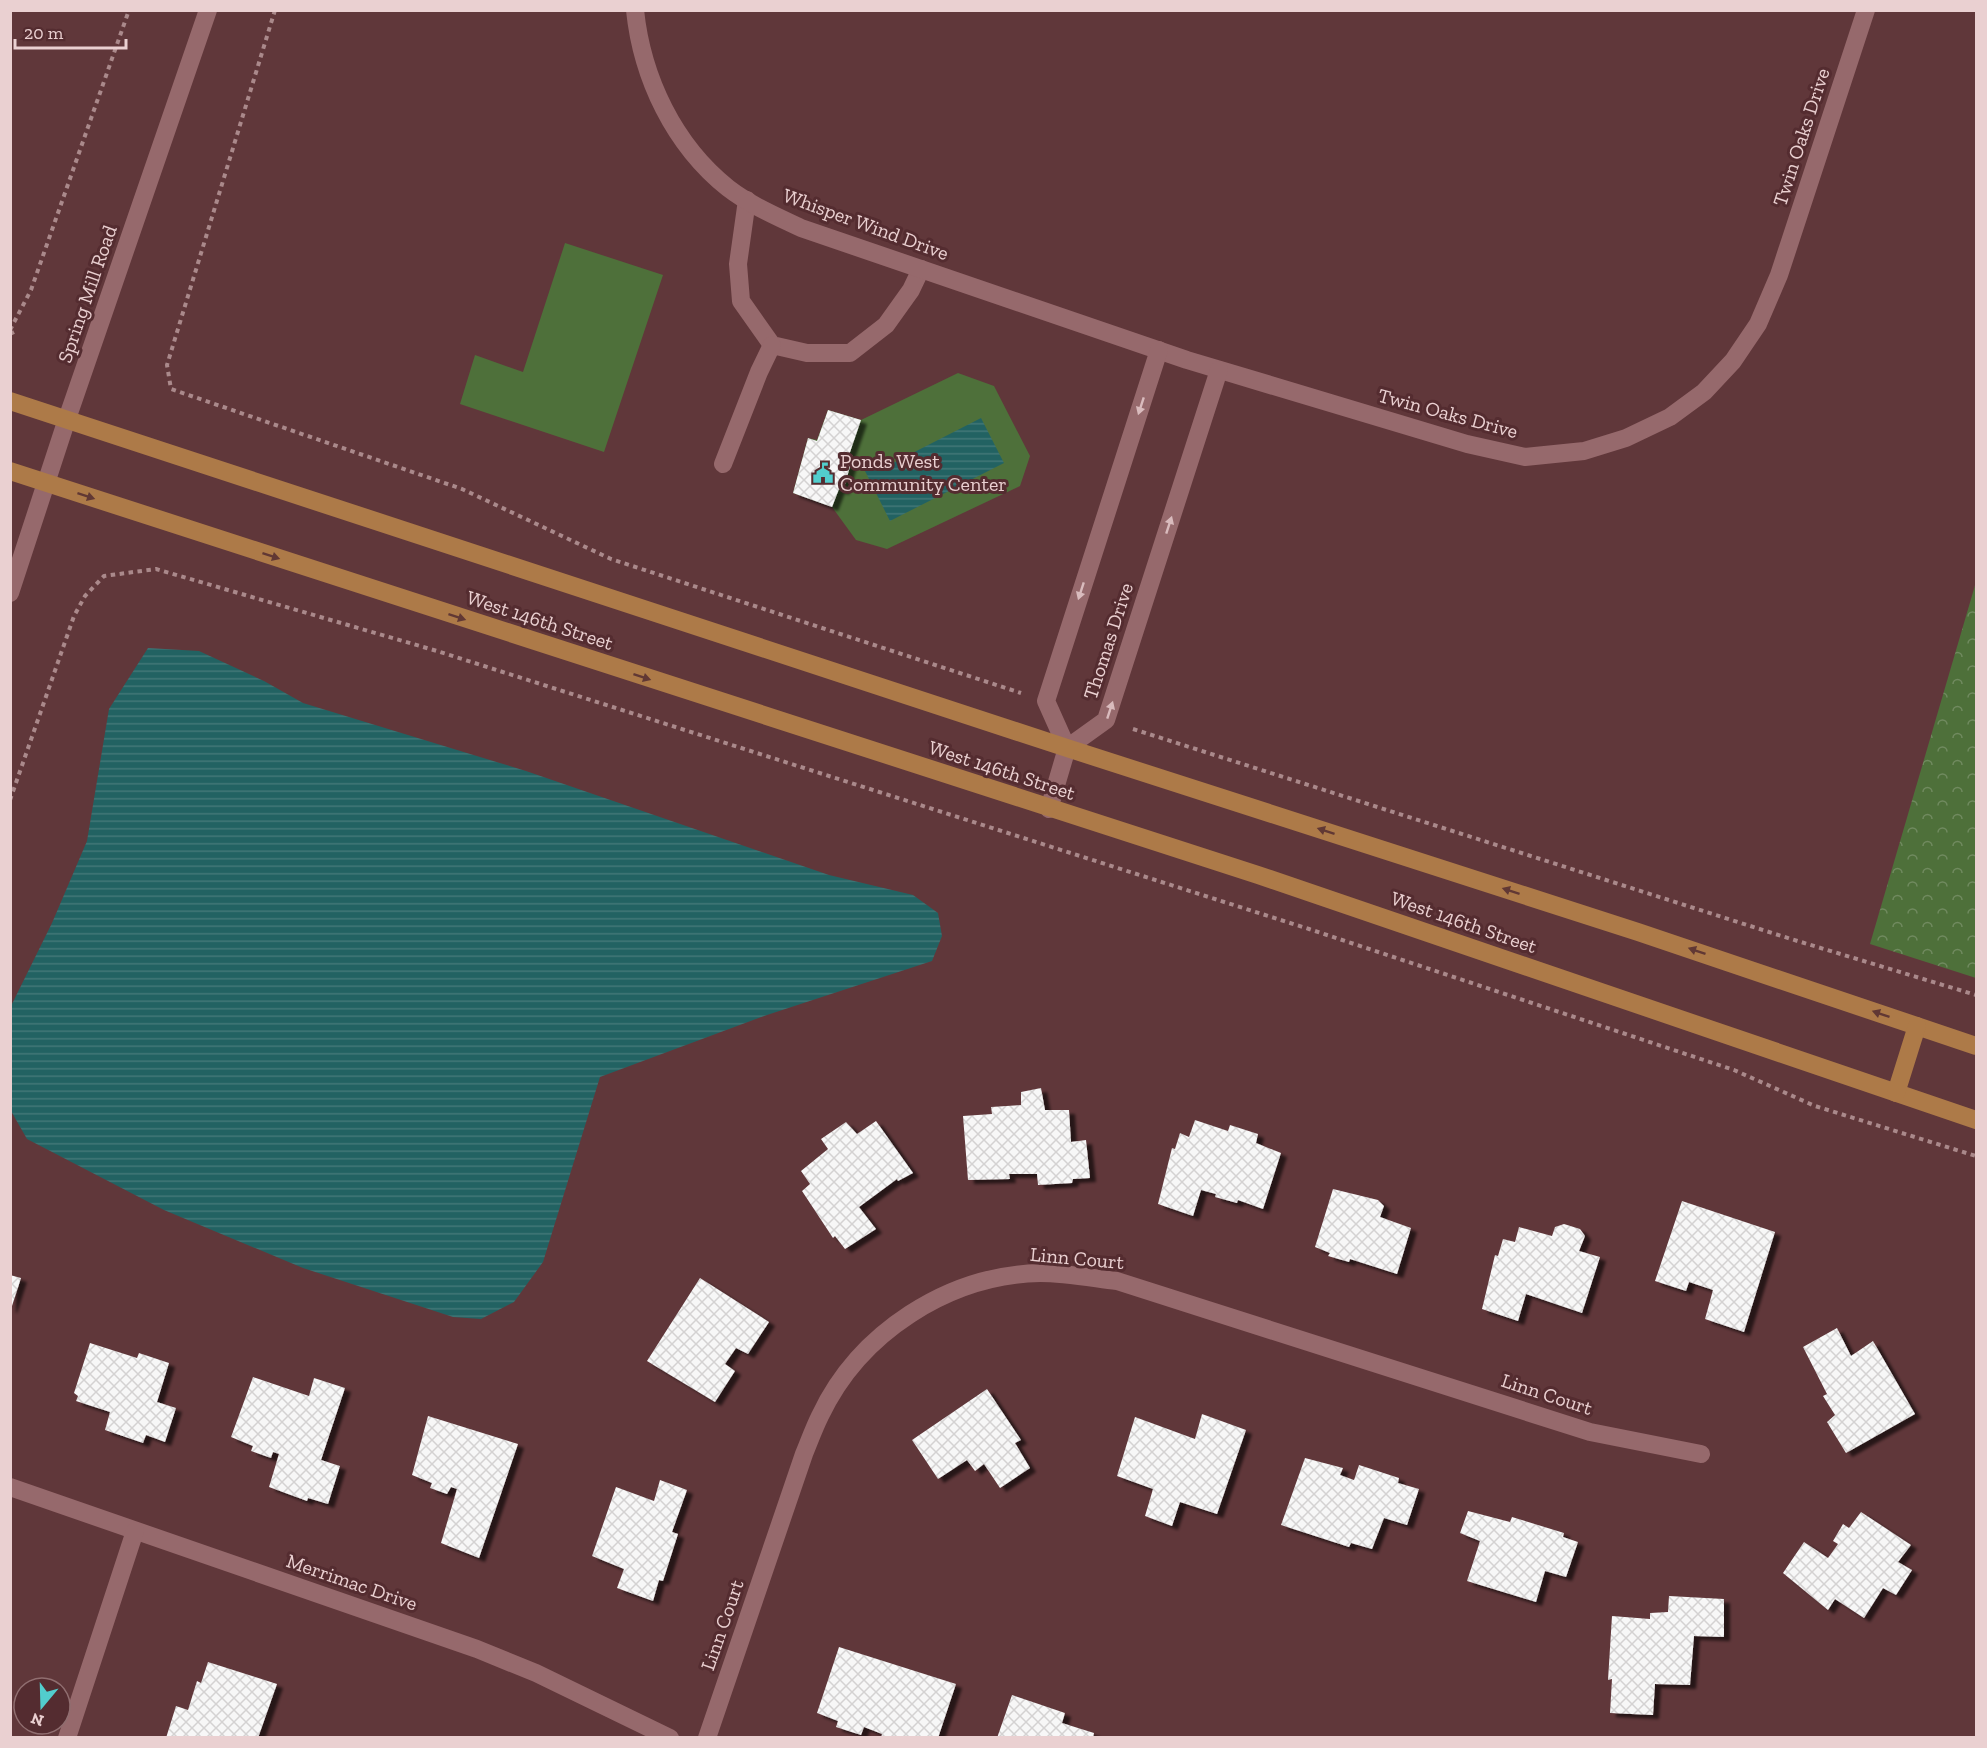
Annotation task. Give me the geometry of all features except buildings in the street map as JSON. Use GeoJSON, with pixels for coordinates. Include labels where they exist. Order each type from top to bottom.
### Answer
{"type":"FeatureCollection","features":[{"type":"Feature","properties":{"kind":"main road","name":"West 146th Street"},"geometry":{"type":"LineString","coordinates":[[10,401],[1067,748],[1638,932],[1977,1046]]}},
{"type":"Feature","properties":{"kind":"main road","name":"West 146th Street"},"geometry":{"type":"LineString","coordinates":[[10,471],[1258,875],[1977,1120]]}},
{"type":"Feature","properties":{"kind":"main road"},"geometry":{"type":"LineString","coordinates":[[1896,1093],[1917,1026]]}},
{"type":"Feature","properties":{"kind":"street","name":"Spring Mill Road"},"geometry":{"type":"LineString","coordinates":[[10,593],[67,419],[208,10]]}},
{"type":"Feature","properties":{"kind":"street","name":"Whisper Wind Drive"},"geometry":{"type":"LineString","coordinates":[[635,10],[637,34],[647,73],[666,113],[695,155],[728,188],[801,228],[1187,360]]}},
{"type":"Feature","properties":{"kind":"street","name":"Twin Oaks Drive"},"geometry":{"type":"LineString","coordinates":[[1187,360],[1467,444],[1525,457],[1584,451],[1626,438],[1670,417],[1704,392],[1733,361],[1758,324],[1779,275],[1866,10]]}},
{"type":"Feature","properties":{"kind":"street"},"geometry":{"type":"LineString","coordinates":[[747,200],[738,264],[741,301],[772,345],[807,353],[849,353],[886,325],[921,269]]}},
{"type":"Feature","properties":{"kind":"street"},"geometry":{"type":"LineString","coordinates":[[723,464],[772,345]]}},
{"type":"Feature","properties":{"kind":"street","name":"Thomas Drive"},"geometry":{"type":"LineString","coordinates":[[1159,350],[1046,701],[1067,748],[1106,720],[1219,370]]}},
{"type":"Feature","properties":{"kind":"street"},"geometry":{"type":"LineString","coordinates":[[1049,809],[1067,748]]}},
{"type":"Feature","properties":{"kind":"street","name":"Linn Court"},"geometry":{"type":"LineString","coordinates":[[707,1737],[804,1455],[820,1415],[839,1384],[884,1333],[919,1308],[955,1290],[993,1279],[1040,1273],[1117,1281],[1590,1432],[1701,1454]]}},
{"type":"Feature","properties":{"kind":"street","name":"Merrimac Drive"},"geometry":{"type":"LineString","coordinates":[[10,1487],[477,1649],[536,1673],[670,1737]]}},
{"type":"Feature","properties":{"kind":"street"},"geometry":{"type":"LineString","coordinates":[[67,1737],[135,1531]]}},
{"type":"Feature","properties":{"kind":"path"},"geometry":{"type":"LineString","coordinates":[[10,332],[31,290],[129,10]]}},
{"type":"Feature","properties":{"kind":"path"},"geometry":{"type":"LineString","coordinates":[[274,10],[167,365],[171,389],[462,489],[612,558],[1001,686]]}},
{"type":"Feature","properties":{"kind":"path"},"geometry":{"type":"LineString","coordinates":[[10,332],[16,331]]}},
{"type":"Feature","properties":{"kind":"path"},"geometry":{"type":"LineString","coordinates":[[10,800],[74,616],[85,597],[104,576],[156,569],[437,651],[1309,929],[1734,1070],[1815,1106],[1977,1156]]}},
{"type":"Feature","properties":{"kind":"path"},"geometry":{"type":"LineString","coordinates":[[1158,737],[1791,939],[1977,995]]}},
{"type":"Feature","properties":{"kind":"green space"},"geometry":{"type":"Polygon","coordinates":[[[565,243],[663,275],[604,452],[460,404],[475,355],[523,372],[565,243]]]}},
{"type":"Feature","properties":{"kind":"green space"},"geometry":{"type":"Polygon","coordinates":[[[958,373],[994,386],[1030,456],[1020,486],[887,549],[856,540],[832,507],[793,493],[808,438],[817,440],[828,410],[861,420],[958,373]]]}},
{"type":"Feature","properties":{"kind":"green space"},"geometry":{"type":"Polygon","coordinates":[[[1976,582],[1976,978],[1870,944],[1976,582]]]}},
{"type":"Feature","properties":{"kind":"water"},"geometry":{"type":"Polygon","coordinates":[[[981,418],[1004,463],[890,521],[864,469],[883,459],[887,466],[981,418]]]}},
{"type":"Feature","properties":{"kind":"water"},"geometry":{"type":"Polygon","coordinates":[[[148,648],[199,651],[264,681],[303,703],[526,771],[829,875],[913,895],[938,913],[942,936],[932,961],[767,1015],[600,1077],[543,1262],[514,1302],[481,1319],[453,1317],[303,1268],[164,1210],[27,1139],[11,1111],[11,1006],[52,923],[87,841],[109,709],[148,648]]]}},
{"type":"Feature","properties":{"kind":"place","name":"Ponds West Community Center"},"geometry":{"type":"Point","coordinates":[823,473]}}]}
